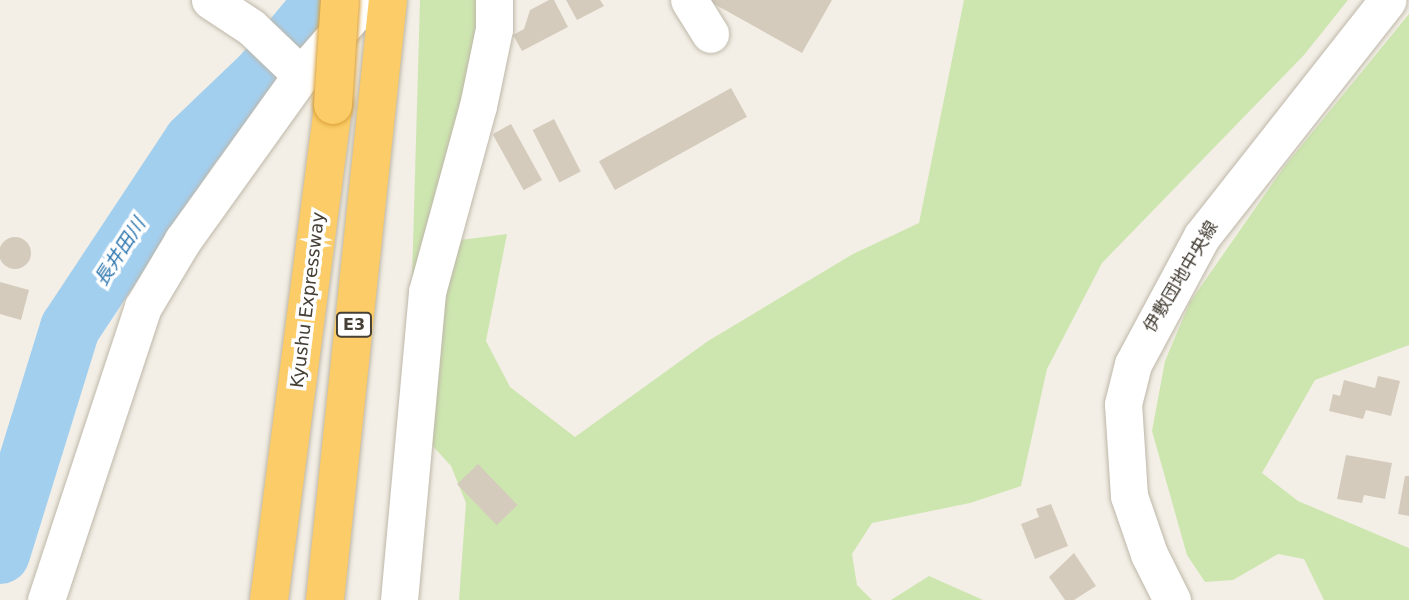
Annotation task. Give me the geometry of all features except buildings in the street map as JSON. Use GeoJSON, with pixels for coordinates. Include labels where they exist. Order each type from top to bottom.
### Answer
{"type":"FeatureCollection","features":[{"type":"Feature","properties":{"kind":"highway","name":"Kyushu Expressway"},"geometry":{"type":"LineString","coordinates":[[269,600],[333,104],[340,0]]}},
{"type":"Feature","properties":{"kind":"highway","name":"E3"},"geometry":{"type":"LineString","coordinates":[[325,600],[388,0]]}},
{"type":"Feature","properties":{"kind":"street"},"geometry":{"type":"LineString","coordinates":[[210,0],[251,27],[295,68]]}},
{"type":"Feature","properties":{"kind":"street"},"geometry":{"type":"LineString","coordinates":[[46,600],[143,307],[183,240],[295,68],[366,0]]}},
{"type":"Feature","properties":{"kind":"street"},"geometry":{"type":"LineString","coordinates":[[399,600],[427,292],[478,106],[494,29],[494,0]]}},
{"type":"Feature","properties":{"kind":"street"},"geometry":{"type":"LineString","coordinates":[[688,0],[710,34]]}},
{"type":"Feature","properties":{"kind":"street","name":"伊敷団地中央線"},"geometry":{"type":"LineString","coordinates":[[1172,600],[1149,554],[1129,496],[1123,404],[1133,364],[1202,236],[1388,0]]}},
{"type":"Feature","properties":{"kind":"green space"},"geometry":{"type":"Polygon","coordinates":[[[420,0],[492,0],[453,241],[507,234],[486,341],[510,387],[575,437],[708,341],[853,254],[919,223],[964,0],[1348,0],[1304,55],[1102,263],[1047,369],[1021,486],[970,503],[872,523],[852,554],[857,585],[872,600],[459,600],[466,503],[451,466],[408,419],[420,0]]]}},
{"type":"Feature","properties":{"kind":"green space"},"geometry":{"type":"Polygon","coordinates":[[[1409,14],[1409,345],[1315,380],[1262,473],[1298,501],[1409,548],[1409,600],[1324,600],[1304,559],[1278,554],[1233,580],[1205,582],[1187,555],[1152,431],[1165,361],[1190,302],[1284,167],[1409,14]]]}},
{"type":"Feature","properties":{"kind":"green space"},"geometry":{"type":"Polygon","coordinates":[[[929,576],[983,600],[891,600],[929,576]]]}},
{"type":"Feature","properties":{"kind":"waterway","name":"長井田川"},"geometry":{"type":"LineString","coordinates":[[0,554],[70,328],[193,142],[263,75],[325,0]]}}]}
